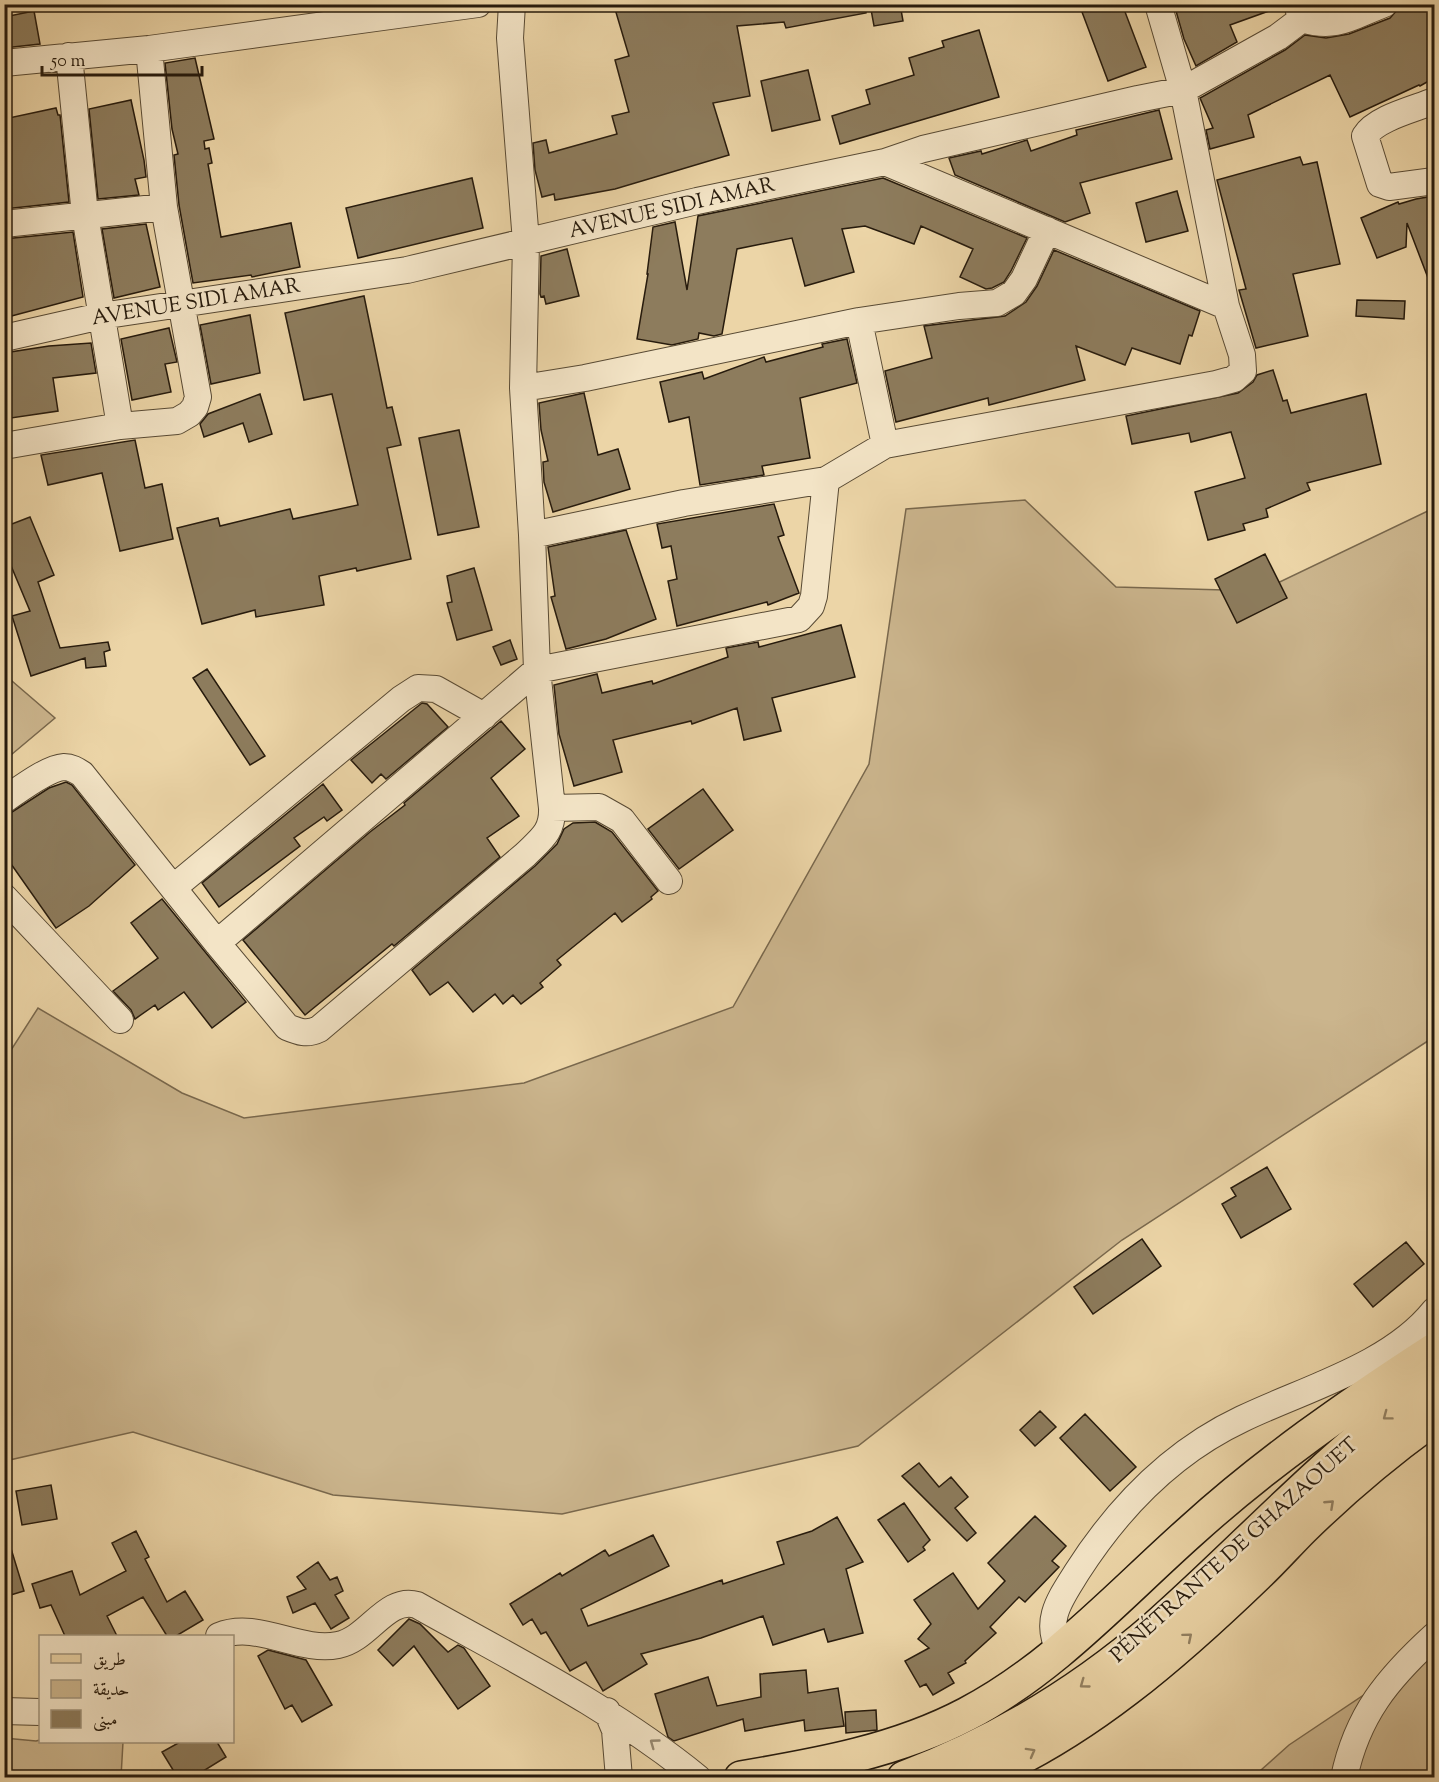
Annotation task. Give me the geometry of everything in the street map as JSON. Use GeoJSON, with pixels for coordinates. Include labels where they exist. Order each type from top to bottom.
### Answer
{"type":"FeatureCollection","features":[{"type":"Feature","properties":{"kind":"main road"},"geometry":{"type":"LineString","coordinates":[[741,1778],[790,1770],[870,1752],[934,1729],[994,1699],[1023,1681],[1060,1651],[1192,1530],[1253,1479],[1329,1420],[1434,1350]]}},
{"type":"Feature","properties":{"kind":"main road","name":"PÉNÉTRANTE DE GHAZAOUET"},"geometry":{"type":"LineString","coordinates":[[904,1778],[1003,1734],[1072,1692],[1111,1664],[1156,1627],[1341,1453],[1434,1381]]}},
{"type":"Feature","properties":{"kind":"main road","name":"PÉNÉTRANTE DE GHAZAOUET"},"geometry":{"type":"LineString","coordinates":[[978,1778],[1030,1753],[1066,1732],[1144,1674],[1215,1614],[1342,1493],[1434,1418]]}},
{"type":"Feature","properties":{"kind":"street"},"geometry":{"type":"LineString","coordinates":[[4,63],[149,49],[478,4]]}},
{"type":"Feature","properties":{"kind":"street"},"geometry":{"type":"LineString","coordinates":[[4,800],[52,770],[64,767],[73,768],[82,774],[287,1027],[310,1033],[319,1029],[525,855],[549,830],[553,820],[537,669],[523,388],[526,242],[510,38],[512,4]]}},
{"type":"Feature","properties":{"kind":"street"},"geometry":{"type":"LineString","coordinates":[[532,535],[684,503],[826,480],[885,445],[1234,379],[1243,371],[1242,355],[1226,306],[1184,90],[1158,4]]}},
{"type":"Feature","properties":{"kind":"street"},"geometry":{"type":"LineString","coordinates":[[1303,9],[1319,24],[1341,22],[1384,4]]}},
{"type":"Feature","properties":{"kind":"street","name":"AVENUE SIDI AMAR"},"geometry":{"type":"LineString","coordinates":[[4,338],[101,316],[408,270],[697,201],[885,162],[922,149],[1184,90],[1278,37],[1303,9]]}},
{"type":"Feature","properties":{"kind":"street"},"geometry":{"type":"LineString","coordinates":[[4,446],[120,426],[177,421],[189,414],[195,407],[198,397],[164,207],[149,49]]}},
{"type":"Feature","properties":{"kind":"street"},"geometry":{"type":"LineString","coordinates":[[69,56],[85,215],[120,426]]}},
{"type":"Feature","properties":{"kind":"street"},"geometry":{"type":"LineString","coordinates":[[1434,101],[1383,121],[1369,129],[1365,136],[1380,184],[1389,187],[1434,181]]}},
{"type":"Feature","properties":{"kind":"street"},"geometry":{"type":"LineString","coordinates":[[885,162],[1226,306]]}},
{"type":"Feature","properties":{"kind":"street"},"geometry":{"type":"LineString","coordinates":[[4,224],[164,207]]}},
{"type":"Feature","properties":{"kind":"street"},"geometry":{"type":"LineString","coordinates":[[523,388],[859,321],[959,306],[997,303],[1014,293],[1024,279],[1047,230]]}},
{"type":"Feature","properties":{"kind":"street"},"geometry":{"type":"LineString","coordinates":[[859,321],[885,445]]}},
{"type":"Feature","properties":{"kind":"street"},"geometry":{"type":"LineString","coordinates":[[217,943],[537,669],[799,619],[811,606],[814,596],[826,480]]}},
{"type":"Feature","properties":{"kind":"street"},"geometry":{"type":"LineString","coordinates":[[173,888],[401,699],[418,688],[436,688],[484,716]]}},
{"type":"Feature","properties":{"kind":"street"},"geometry":{"type":"LineString","coordinates":[[552,808],[598,807],[622,820],[669,881]]}},
{"type":"Feature","properties":{"kind":"street"},"geometry":{"type":"LineString","coordinates":[[4,897],[120,1020]]}},
{"type":"Feature","properties":{"kind":"street"},"geometry":{"type":"LineString","coordinates":[[1060,1651],[1052,1627],[1055,1610],[1096,1543],[1146,1486],[1175,1461],[1206,1439],[1239,1420],[1391,1350],[1434,1311]]}},
{"type":"Feature","properties":{"kind":"street"},"geometry":{"type":"LineString","coordinates":[[223,1635],[235,1632],[260,1634],[320,1645],[340,1644],[354,1639],[367,1630],[390,1609],[408,1602],[607,1712],[641,1734],[698,1778]]}},
{"type":"Feature","properties":{"kind":"street"},"geometry":{"type":"LineString","coordinates":[[1344,1778],[1353,1743],[1371,1705],[1396,1672],[1434,1636]]}},
{"type":"Feature","properties":{"kind":"street"},"geometry":{"type":"LineString","coordinates":[[4,1711],[39,1712]]}},
{"type":"Feature","properties":{"kind":"street"},"geometry":{"type":"LineString","coordinates":[[607,1712],[615,1730],[619,1778]]}},
{"type":"Feature","properties":{"kind":"green space"},"geometry":{"type":"Polygon","coordinates":[[[1025,500],[1116,587],[1261,591],[1434,508],[1434,1037],[1122,1240],[858,1446],[562,1514],[333,1495],[133,1432],[5,1461],[4,1061],[38,1008],[182,1093],[244,1118],[524,1083],[733,1007],[869,764],[906,509],[1025,500]]]}},
{"type":"Feature","properties":{"kind":"green space"},"geometry":{"type":"Polygon","coordinates":[[[5,675],[55,718],[5,760],[5,675]]]}},
{"type":"Feature","properties":{"kind":"green space"},"geometry":{"type":"Polygon","coordinates":[[[1434,1648],[1434,1777],[1252,1778],[1289,1745],[1434,1648]]]}},
{"type":"Feature","properties":{"kind":"green space"},"geometry":{"type":"Polygon","coordinates":[[[4,1738],[39,1740],[39,1743],[123,1743],[121,1777],[5,1777],[4,1738]]]}},
{"type":"Feature","properties":{"kind":"building"},"geometry":{"type":"Polygon","coordinates":[[[629,4],[866,4],[866,13],[786,28],[784,22],[737,26],[750,96],[713,103],[729,155],[615,189],[555,200],[554,194],[542,197],[535,170],[533,143],[546,140],[549,153],[617,134],[612,116],[629,112],[615,60],[629,56],[615,9],[629,4]]]}},
{"type":"Feature","properties":{"kind":"building"},"geometry":{"type":"Polygon","coordinates":[[[870,4],[900,4],[903,21],[874,26],[870,4]]]}},
{"type":"Feature","properties":{"kind":"building"},"geometry":{"type":"Polygon","coordinates":[[[1079,4],[1122,4],[1146,67],[1108,81],[1079,4]]]}},
{"type":"Feature","properties":{"kind":"building"},"geometry":{"type":"Polygon","coordinates":[[[1174,4],[1280,4],[1280,7],[1230,25],[1237,42],[1196,66],[1184,39],[1174,4]]]}},
{"type":"Feature","properties":{"kind":"building"},"geometry":{"type":"Polygon","coordinates":[[[1410,4],[1434,4],[1434,78],[1350,117],[1330,75],[1248,115],[1254,137],[1210,149],[1206,130],[1213,128],[1200,98],[1285,50],[1305,35],[1326,38],[1349,34],[1390,18],[1397,10],[1410,4]]]}},
{"type":"Feature","properties":{"kind":"building"},"geometry":{"type":"Polygon","coordinates":[[[34,11],[40,44],[4,48],[4,17],[34,11]]]}},
{"type":"Feature","properties":{"kind":"building"},"geometry":{"type":"Polygon","coordinates":[[[979,30],[999,97],[840,144],[832,116],[870,104],[866,90],[914,75],[909,58],[944,47],[942,41],[979,30]]]}},
{"type":"Feature","properties":{"kind":"building"},"geometry":{"type":"Polygon","coordinates":[[[195,58],[214,139],[204,141],[205,149],[209,148],[212,163],[208,164],[221,237],[291,223],[300,267],[252,277],[251,275],[193,283],[179,205],[174,155],[178,154],[172,129],[165,63],[195,58]]]}},
{"type":"Feature","properties":{"kind":"building"},"geometry":{"type":"Polygon","coordinates":[[[808,70],[820,120],[772,131],[761,81],[808,70]]]}},
{"type":"Feature","properties":{"kind":"building"},"geometry":{"type":"Polygon","coordinates":[[[131,100],[146,177],[135,179],[139,195],[98,199],[89,109],[131,100]]]}},
{"type":"Feature","properties":{"kind":"building"},"geometry":{"type":"Polygon","coordinates":[[[56,108],[60,115],[69,202],[4,209],[4,119],[56,108]]]}},
{"type":"Feature","properties":{"kind":"building"},"geometry":{"type":"Polygon","coordinates":[[[1159,110],[1172,159],[1080,183],[1090,213],[1065,222],[955,175],[949,158],[981,151],[982,154],[1027,140],[1031,151],[1077,135],[1076,130],[1159,110]]]}},
{"type":"Feature","properties":{"kind":"building"},"geometry":{"type":"Polygon","coordinates":[[[1300,157],[1303,165],[1317,162],[1340,264],[1293,274],[1308,336],[1256,348],[1239,290],[1246,289],[1217,180],[1300,157]]]}},
{"type":"Feature","properties":{"kind":"building"},"geometry":{"type":"Polygon","coordinates":[[[472,178],[483,228],[358,258],[346,208],[472,178]]]}},
{"type":"Feature","properties":{"kind":"building"},"geometry":{"type":"Polygon","coordinates":[[[883,178],[1027,238],[1004,282],[986,289],[960,277],[973,249],[921,226],[914,244],[865,226],[842,229],[854,272],[805,286],[792,238],[737,249],[722,334],[714,336],[699,333],[698,339],[672,345],[637,339],[653,227],[675,222],[687,290],[698,216],[883,178]]]}},
{"type":"Feature","properties":{"kind":"building"},"geometry":{"type":"Polygon","coordinates":[[[1177,191],[1188,231],[1146,242],[1136,203],[1177,191]]]}},
{"type":"Feature","properties":{"kind":"building"},"geometry":{"type":"Polygon","coordinates":[[[1434,196],[1433,291],[1407,223],[1406,247],[1377,258],[1361,218],[1398,202],[1399,204],[1434,196]]]}},
{"type":"Feature","properties":{"kind":"building"},"geometry":{"type":"Polygon","coordinates":[[[146,224],[160,287],[114,298],[102,229],[146,224]]]}},
{"type":"Feature","properties":{"kind":"building"},"geometry":{"type":"Polygon","coordinates":[[[73,232],[83,297],[4,318],[4,239],[73,232]]]}},
{"type":"Feature","properties":{"kind":"building"},"geometry":{"type":"Polygon","coordinates":[[[567,249],[579,296],[546,304],[544,296],[541,297],[540,294],[541,256],[567,249]]]}},
{"type":"Feature","properties":{"kind":"building"},"geometry":{"type":"Polygon","coordinates":[[[1054,250],[1200,311],[1192,336],[1189,335],[1180,364],[1132,348],[1125,365],[1076,346],[1085,380],[989,405],[988,398],[896,422],[885,371],[932,358],[924,326],[1005,316],[1026,302],[1037,286],[1054,250]]]}},
{"type":"Feature","properties":{"kind":"building"},"geometry":{"type":"Polygon","coordinates":[[[364,296],[387,408],[392,407],[401,445],[387,448],[411,559],[357,571],[356,568],[319,576],[324,605],[256,617],[255,610],[202,624],[177,528],[218,518],[220,526],[290,509],[293,519],[358,505],[332,394],[304,400],[285,313],[364,296]]]}},
{"type":"Feature","properties":{"kind":"building"},"geometry":{"type":"Polygon","coordinates":[[[1357,300],[1405,301],[1404,319],[1356,316],[1357,300]]]}},
{"type":"Feature","properties":{"kind":"building"},"geometry":{"type":"Polygon","coordinates":[[[250,315],[260,373],[211,384],[200,325],[250,315]]]}},
{"type":"Feature","properties":{"kind":"building"},"geometry":{"type":"Polygon","coordinates":[[[169,328],[177,362],[165,364],[171,392],[132,400],[121,339],[169,328]]]}},
{"type":"Feature","properties":{"kind":"building"},"geometry":{"type":"Polygon","coordinates":[[[847,339],[857,383],[800,398],[810,458],[762,466],[764,475],[700,485],[689,417],[669,422],[660,382],[702,372],[704,379],[764,357],[766,362],[823,347],[822,344],[847,339]]]}},
{"type":"Feature","properties":{"kind":"building"},"geometry":{"type":"Polygon","coordinates":[[[91,343],[96,373],[53,378],[58,411],[11,418],[4,353],[49,346],[91,343]]]}},
{"type":"Feature","properties":{"kind":"building"},"geometry":{"type":"Polygon","coordinates":[[[1273,370],[1283,401],[1287,400],[1291,413],[1366,394],[1381,464],[1307,483],[1310,490],[1266,509],[1268,517],[1243,524],[1245,530],[1208,540],[1195,492],[1245,478],[1231,432],[1191,442],[1189,433],[1132,444],[1126,416],[1238,393],[1253,382],[1257,375],[1273,370]]]}},
{"type":"Feature","properties":{"kind":"building"},"geometry":{"type":"Polygon","coordinates":[[[584,393],[598,455],[618,449],[630,489],[553,512],[544,482],[543,462],[548,461],[541,430],[539,403],[584,393]]]}},
{"type":"Feature","properties":{"kind":"building"},"geometry":{"type":"Polygon","coordinates":[[[260,394],[272,434],[249,442],[243,423],[204,437],[200,424],[208,414],[260,394]]]}},
{"type":"Feature","properties":{"kind":"building"},"geometry":{"type":"Polygon","coordinates":[[[459,430],[479,527],[438,535],[419,438],[459,430]]]}},
{"type":"Feature","properties":{"kind":"building"},"geometry":{"type":"Polygon","coordinates":[[[135,440],[145,488],[162,484],[173,539],[120,551],[102,473],[48,485],[41,455],[135,440]]]}},
{"type":"Feature","properties":{"kind":"building"},"geometry":{"type":"Polygon","coordinates":[[[774,504],[784,535],[778,537],[799,593],[768,605],[767,602],[677,626],[668,581],[677,579],[671,546],[662,548],[657,524],[774,504]]]}},
{"type":"Feature","properties":{"kind":"building"},"geometry":{"type":"Polygon","coordinates":[[[30,517],[54,575],[38,582],[60,648],[108,642],[110,650],[104,652],[106,666],[86,668],[85,658],[31,676],[12,616],[30,611],[4,549],[4,527],[30,517]]]}},
{"type":"Feature","properties":{"kind":"building"},"geometry":{"type":"Polygon","coordinates":[[[626,530],[656,619],[606,639],[566,649],[551,597],[555,596],[548,547],[626,530]]]}},
{"type":"Feature","properties":{"kind":"building"},"geometry":{"type":"Polygon","coordinates":[[[1265,554],[1287,598],[1237,623],[1215,579],[1265,554]]]}},
{"type":"Feature","properties":{"kind":"building"},"geometry":{"type":"Polygon","coordinates":[[[474,568],[492,630],[457,640],[447,603],[452,602],[447,576],[474,568]]]}},
{"type":"Feature","properties":{"kind":"building"},"geometry":{"type":"Polygon","coordinates":[[[841,625],[855,677],[772,698],[781,731],[744,740],[737,708],[692,724],[691,721],[613,740],[622,772],[574,786],[559,734],[554,685],[597,674],[602,693],[652,681],[653,684],[728,657],[726,648],[758,642],[759,647],[841,625]]]}},
{"type":"Feature","properties":{"kind":"building"},"geometry":{"type":"Polygon","coordinates":[[[510,640],[517,659],[501,665],[493,647],[510,640]]]}},
{"type":"Feature","properties":{"kind":"building"},"geometry":{"type":"Polygon","coordinates":[[[207,669],[265,756],[250,765],[193,678],[207,669]]]}},
{"type":"Feature","properties":{"kind":"building"},"geometry":{"type":"Polygon","coordinates":[[[422,703],[427,704],[448,727],[386,779],[381,774],[372,783],[351,760],[422,703]]]}},
{"type":"Feature","properties":{"kind":"building"},"geometry":{"type":"Polygon","coordinates":[[[501,721],[525,749],[491,778],[519,816],[487,838],[500,857],[394,946],[392,944],[305,1015],[243,940],[405,805],[404,803],[501,721]]]}},
{"type":"Feature","properties":{"kind":"building"},"geometry":{"type":"Polygon","coordinates":[[[66,782],[72,785],[135,865],[89,906],[56,928],[4,854],[4,815],[49,788],[66,782]]]}},
{"type":"Feature","properties":{"kind":"building"},"geometry":{"type":"Polygon","coordinates":[[[323,784],[342,810],[327,821],[324,817],[294,838],[300,846],[219,907],[202,883],[323,784]]]}},
{"type":"Feature","properties":{"kind":"building"},"geometry":{"type":"Polygon","coordinates":[[[703,789],[733,830],[679,869],[648,829],[703,789]]]}},
{"type":"Feature","properties":{"kind":"building"},"geometry":{"type":"Polygon","coordinates":[[[595,822],[612,832],[658,891],[651,897],[652,899],[622,922],[615,913],[557,960],[561,965],[540,983],[543,987],[521,1004],[513,995],[503,1004],[495,994],[473,1012],[448,982],[430,995],[412,970],[535,866],[557,844],[564,829],[573,823],[595,822]]]}},
{"type":"Feature","properties":{"kind":"building"},"geometry":{"type":"Polygon","coordinates":[[[162,899],[246,1002],[212,1028],[184,992],[158,1010],[155,1005],[135,1019],[131,1010],[113,991],[158,958],[131,923],[162,899]]]}},
{"type":"Feature","properties":{"kind":"building"},"geometry":{"type":"Polygon","coordinates":[[[1267,1167],[1291,1209],[1241,1238],[1222,1204],[1236,1196],[1231,1188],[1267,1167]]]}},
{"type":"Feature","properties":{"kind":"building"},"geometry":{"type":"Polygon","coordinates":[[[1142,1239],[1161,1266],[1093,1314],[1074,1287],[1142,1239]]]}},
{"type":"Feature","properties":{"kind":"building"},"geometry":{"type":"Polygon","coordinates":[[[1406,1242],[1424,1264],[1373,1307],[1354,1284],[1406,1242]]]}},
{"type":"Feature","properties":{"kind":"building"},"geometry":{"type":"Polygon","coordinates":[[[1040,1411],[1056,1427],[1035,1446],[1020,1430],[1040,1411]]]}},
{"type":"Feature","properties":{"kind":"building"},"geometry":{"type":"Polygon","coordinates":[[[1085,1414],[1136,1467],[1110,1491],[1060,1438],[1085,1414]]]}},
{"type":"Feature","properties":{"kind":"building"},"geometry":{"type":"Polygon","coordinates":[[[919,1463],[939,1487],[951,1477],[968,1497],[955,1508],[976,1533],[967,1541],[902,1476],[919,1463]]]}},
{"type":"Feature","properties":{"kind":"building"},"geometry":{"type":"Polygon","coordinates":[[[51,1485],[57,1519],[22,1525],[16,1491],[51,1485]]]}},
{"type":"Feature","properties":{"kind":"building"},"geometry":{"type":"Polygon","coordinates":[[[904,1503],[930,1540],[923,1547],[925,1550],[908,1562],[878,1520],[904,1503]]]}},
{"type":"Feature","properties":{"kind":"building"},"geometry":{"type":"Polygon","coordinates":[[[1035,1516],[1066,1546],[1052,1561],[1059,1567],[1025,1602],[1019,1597],[990,1627],[996,1633],[965,1661],[966,1663],[948,1673],[954,1683],[933,1695],[926,1684],[920,1687],[905,1661],[929,1648],[918,1639],[931,1624],[914,1600],[953,1573],[978,1609],[1005,1581],[988,1563],[1035,1516]]]}},
{"type":"Feature","properties":{"kind":"building"},"geometry":{"type":"Polygon","coordinates":[[[837,1517],[863,1562],[846,1569],[863,1633],[828,1642],[824,1629],[773,1645],[763,1616],[701,1638],[641,1654],[647,1664],[603,1691],[586,1662],[570,1671],[546,1632],[541,1634],[532,1619],[523,1625],[510,1604],[560,1573],[562,1576],[605,1550],[609,1556],[653,1535],[669,1566],[581,1609],[588,1626],[722,1580],[723,1584],[784,1564],[777,1542],[812,1531],[837,1517]]]}},
{"type":"Feature","properties":{"kind":"building"},"geometry":{"type":"Polygon","coordinates":[[[136,1531],[149,1557],[145,1559],[167,1602],[185,1591],[203,1620],[178,1635],[166,1635],[143,1597],[107,1616],[116,1635],[65,1635],[51,1605],[40,1608],[32,1584],[72,1571],[80,1595],[126,1571],[112,1543],[136,1531]]]}},
{"type":"Feature","properties":{"kind":"building"},"geometry":{"type":"Polygon","coordinates":[[[4,1542],[9,1542],[24,1591],[4,1597],[4,1542]]]}},
{"type":"Feature","properties":{"kind":"building"},"geometry":{"type":"Polygon","coordinates":[[[318,1562],[330,1580],[337,1577],[343,1591],[335,1595],[349,1618],[331,1629],[315,1603],[293,1613],[287,1597],[306,1589],[297,1577],[318,1562]]]}},
{"type":"Feature","properties":{"kind":"building"},"geometry":{"type":"Polygon","coordinates":[[[409,1619],[420,1624],[448,1652],[458,1645],[464,1648],[490,1686],[458,1709],[414,1646],[393,1666],[378,1650],[409,1619]]]}},
{"type":"Feature","properties":{"kind":"building"},"geometry":{"type":"Polygon","coordinates":[[[268,1650],[306,1660],[332,1705],[302,1722],[292,1705],[285,1709],[258,1656],[268,1650]]]}},
{"type":"Feature","properties":{"kind":"building"},"geometry":{"type":"Polygon","coordinates":[[[806,1670],[808,1693],[838,1688],[844,1726],[805,1731],[804,1720],[745,1731],[743,1719],[674,1741],[668,1737],[655,1694],[708,1677],[717,1706],[761,1697],[760,1674],[806,1670]]]}},
{"type":"Feature","properties":{"kind":"building"},"geometry":{"type":"Polygon","coordinates":[[[876,1710],[877,1730],[846,1733],[845,1712],[876,1710]]]}},
{"type":"Feature","properties":{"kind":"building"},"geometry":{"type":"Polygon","coordinates":[[[178,1743],[218,1743],[226,1757],[192,1778],[178,1778],[162,1752],[178,1743]]]}}]}
